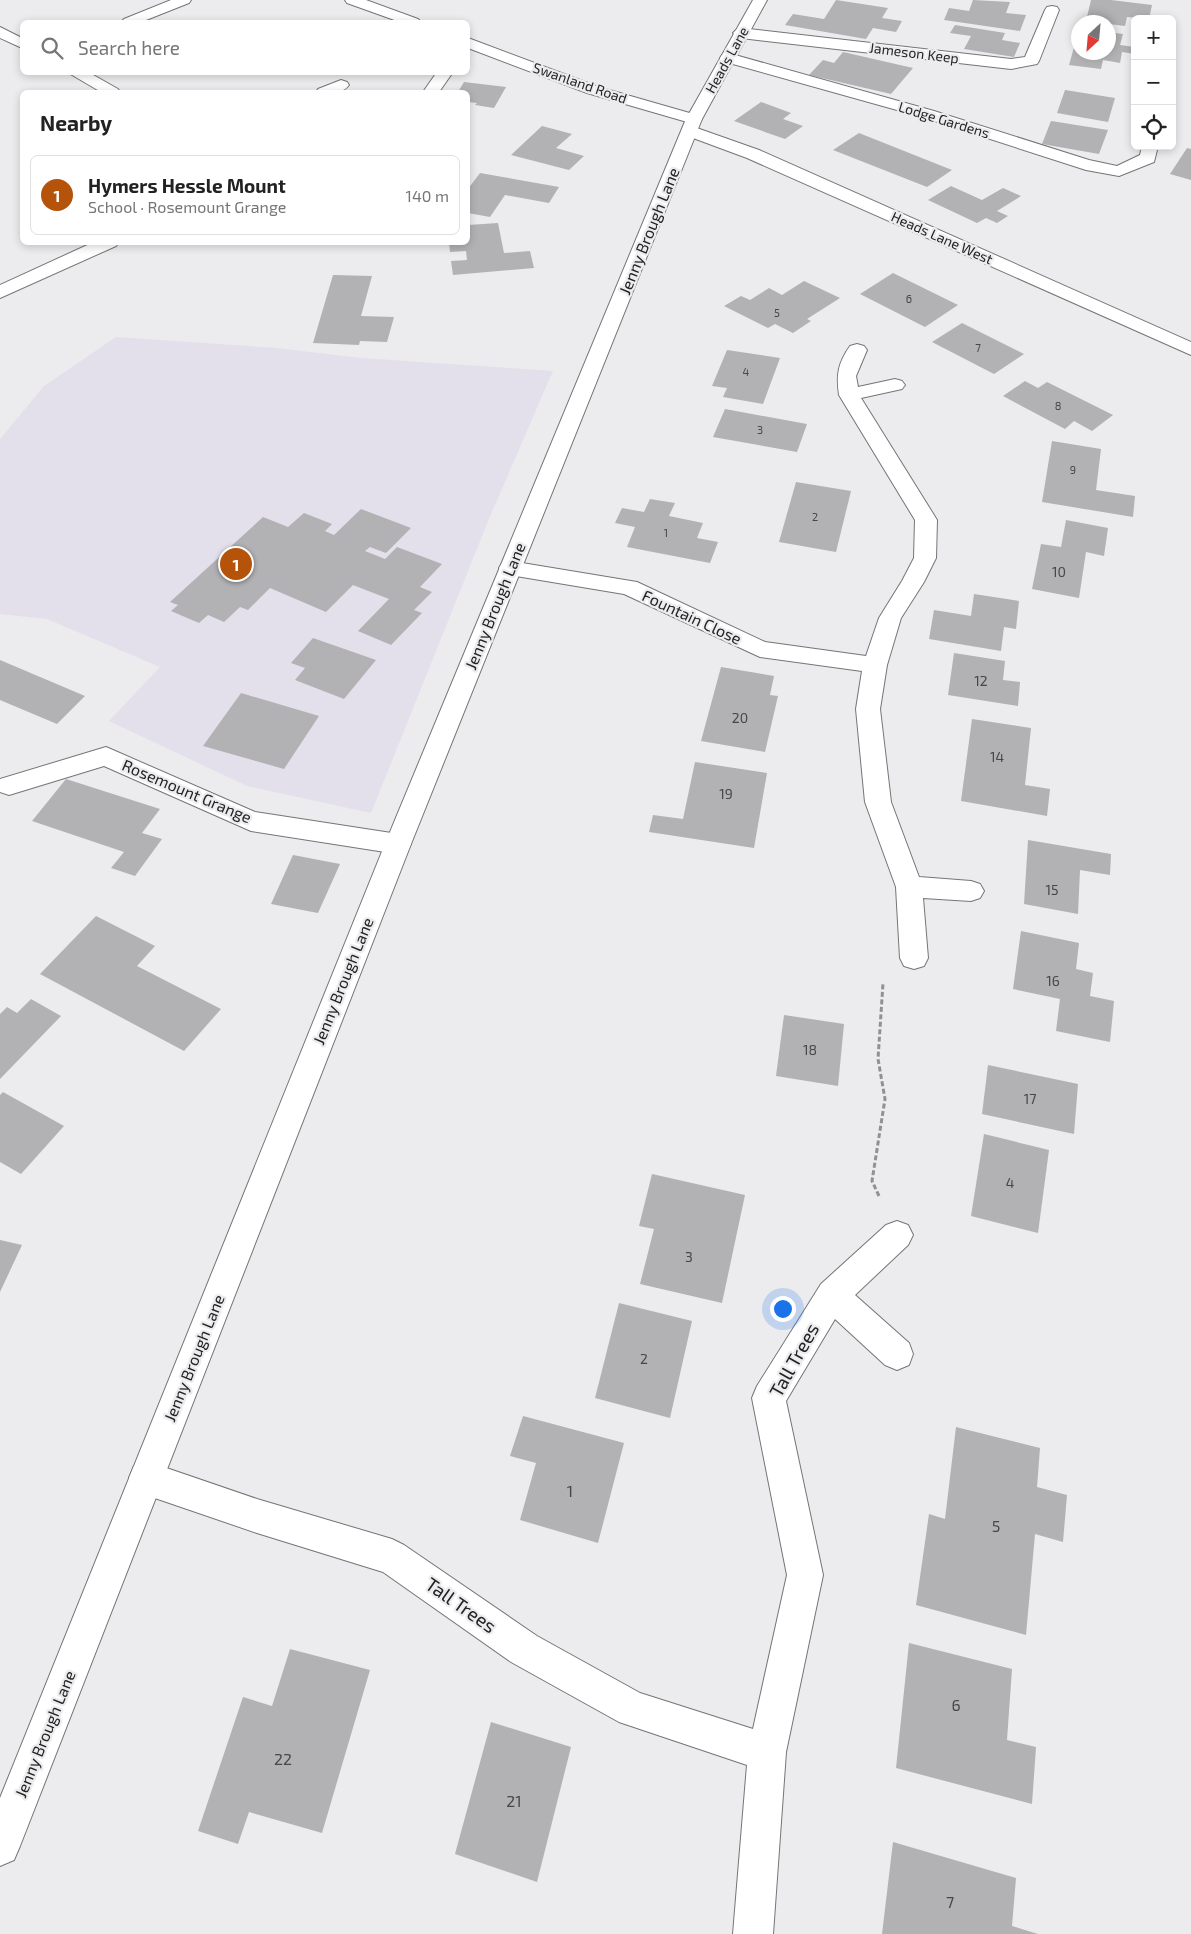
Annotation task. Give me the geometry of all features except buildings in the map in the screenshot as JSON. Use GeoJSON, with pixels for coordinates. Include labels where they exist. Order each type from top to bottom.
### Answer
{"type":"FeatureCollection","features":[{"type":"Feature","properties":{"kind":"street"},"geometry":{"type":"LineString","coordinates":[[134,20],[184,0]]}},
{"type":"Feature","properties":{"kind":"street"},"geometry":{"type":"LineString","coordinates":[[352,0],[407,20]]}},
{"type":"Feature","properties":{"kind":"street","name":"Heads Lane"},"geometry":{"type":"LineString","coordinates":[[693,125],[741,32],[760,0]]}},
{"type":"Feature","properties":{"kind":"street","name":"Jameson Keep"},"geometry":{"type":"LineString","coordinates":[[741,32],[1011,64],[1031,61],[1052,10]]}},
{"type":"Feature","properties":{"kind":"street"},"geometry":{"type":"LineString","coordinates":[[0,32],[20,43]]}},
{"type":"Feature","properties":{"kind":"street","name":"Swanland Road"},"geometry":{"type":"LineString","coordinates":[[470,44],[693,125]]}},
{"type":"Feature","properties":{"kind":"street","name":"Lodge Gardens"},"geometry":{"type":"LineString","coordinates":[[728,58],[928,114],[1086,165],[1119,171],[1148,158],[1149,150]]}},
{"type":"Feature","properties":{"kind":"street"},"geometry":{"type":"LineString","coordinates":[[81,75],[108,90]]}},
{"type":"Feature","properties":{"kind":"street"},"geometry":{"type":"LineString","coordinates":[[432,90],[443,75]]}},
{"type":"Feature","properties":{"kind":"street"},"geometry":{"type":"LineString","coordinates":[[329,90],[341,85]]}},
{"type":"Feature","properties":{"kind":"street","name":"Heads Lane West"},"geometry":{"type":"LineString","coordinates":[[693,125],[753,154],[1191,349]]}},
{"type":"Feature","properties":{"kind":"street","name":"Jenny Brough Lane"},"geometry":{"type":"LineString","coordinates":[[0,1846],[398,844],[693,125]]}},
{"type":"Feature","properties":{"kind":"street"},"geometry":{"type":"LineString","coordinates":[[0,292],[103,245]]}},
{"type":"Feature","properties":{"kind":"street"},"geometry":{"type":"LineString","coordinates":[[857,350],[846,376],[849,395],[926,520],[925,558],[913,582],[890,618],[875,665],[868,709],[878,802],[909,887],[914,958]]}},
{"type":"Feature","properties":{"kind":"street"},"geometry":{"type":"LineString","coordinates":[[849,395],[895,385]]}},
{"type":"Feature","properties":{"kind":"street","name":"Fountain Close"},"geometry":{"type":"LineString","coordinates":[[510,568],[628,587],[760,649],[875,665]]}},
{"type":"Feature","properties":{"kind":"street","name":"Rosemount Grange"},"geometry":{"type":"LineString","coordinates":[[9,786],[106,756],[251,821],[398,844]]}},
{"type":"Feature","properties":{"kind":"street"},"geometry":{"type":"LineString","coordinates":[[909,887],[971,891]]}},
{"type":"Feature","properties":{"kind":"street","name":"Tall Trees"},"geometry":{"type":"LineString","coordinates":[[752,1934],[767,1752],[805,1575],[769,1398],[832,1295],[896,1235]]}},
{"type":"Feature","properties":{"kind":"street"},"geometry":{"type":"LineString","coordinates":[[832,1295],[896,1354]]}},
{"type":"Feature","properties":{"kind":"street","name":"Tall Trees"},"geometry":{"type":"LineString","coordinates":[[146,1478],[257,1516],[392,1557],[524,1649],[632,1709],[767,1752]]}},
{"type":"Feature","properties":{"kind":"path"},"geometry":{"type":"LineString","coordinates":[[896,1235],[872,1181],[885,1099],[878,1059],[884,970],[914,958]]}},
{"type":"Feature","properties":{"kind":"shaded area"},"geometry":{"type":"Polygon","coordinates":[[[116,337],[277,348],[361,358],[553,371],[491,514],[371,813],[247,786],[109,721],[160,667],[47,619],[0,614],[0,439],[44,386],[116,337]]]}},
{"type":"Feature","properties":{"kind":"place","name":"Hymers Hessle Mount"},"geometry":{"type":"Point","coordinates":[236,564]}}]}
